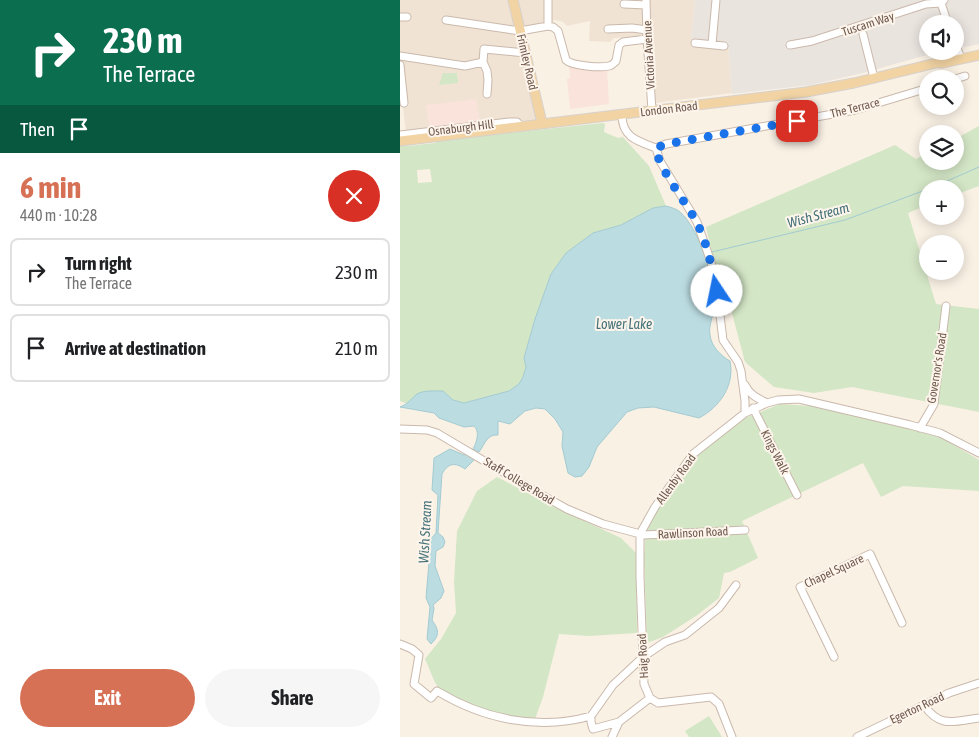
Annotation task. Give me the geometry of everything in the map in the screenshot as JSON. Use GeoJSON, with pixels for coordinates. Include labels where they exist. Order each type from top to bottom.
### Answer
{"type":"FeatureCollection","features":[{"type":"Feature","properties":{"kind":"main road","name":"Frimley Road"},"geometry":{"type":"LineString","coordinates":[[514,0],[542,123]]}},
{"type":"Feature","properties":{"kind":"main road","name":"London Road"},"geometry":{"type":"LineString","coordinates":[[964,55],[979,50]]}},
{"type":"Feature","properties":{"kind":"main road","name":"London Road"},"geometry":{"type":"LineString","coordinates":[[964,57],[979,56]]}},
{"type":"Feature","properties":{"kind":"main road","name":"London Road"},"geometry":{"type":"LineString","coordinates":[[400,141],[811,91],[874,78],[936,63],[940,60]]}},
{"type":"Feature","properties":{"kind":"street"},"geometry":{"type":"LineString","coordinates":[[548,0],[548,26]]}},
{"type":"Feature","properties":{"kind":"street"},"geometry":{"type":"LineString","coordinates":[[712,44],[716,0]]}},
{"type":"Feature","properties":{"kind":"street"},"geometry":{"type":"LineString","coordinates":[[943,1],[946,15]]}},
{"type":"Feature","properties":{"kind":"street","name":"Tuscam Way"},"geometry":{"type":"LineString","coordinates":[[790,45],[812,41],[926,4],[943,1]]}},
{"type":"Feature","properties":{"kind":"street"},"geometry":{"type":"LineString","coordinates":[[624,4],[646,3]]}},
{"type":"Feature","properties":{"kind":"street","name":"Victoria Avenue"},"geometry":{"type":"LineString","coordinates":[[646,3],[652,110]]}},
{"type":"Feature","properties":{"kind":"street"},"geometry":{"type":"LineString","coordinates":[[446,20],[520,31],[548,26],[556,28],[564,57],[571,64],[609,66],[616,61],[619,45],[622,42],[647,39]]}},
{"type":"Feature","properties":{"kind":"street"},"geometry":{"type":"LineString","coordinates":[[608,29],[632,28],[647,30]]}},
{"type":"Feature","properties":{"kind":"street"},"geometry":{"type":"LineString","coordinates":[[863,34],[874,78]]}},
{"type":"Feature","properties":{"kind":"street"},"geometry":{"type":"LineString","coordinates":[[695,43],[724,46]]}},
{"type":"Feature","properties":{"kind":"street"},"geometry":{"type":"LineString","coordinates":[[487,94],[488,71],[484,58],[484,49],[525,53]]}},
{"type":"Feature","properties":{"kind":"street"},"geometry":{"type":"LineString","coordinates":[[400,56],[449,67],[469,66],[484,58]]}},
{"type":"Feature","properties":{"kind":"street"},"geometry":{"type":"LineString","coordinates":[[964,57],[973,58],[979,64]]}},
{"type":"Feature","properties":{"kind":"street"},"geometry":{"type":"LineString","coordinates":[[400,65],[405,104]]}},
{"type":"Feature","properties":{"kind":"street","name":"The Terrace"},"geometry":{"type":"LineString","coordinates":[[656,148],[666,144],[855,110],[919,91]]}},
{"type":"Feature","properties":{"kind":"street"},"geometry":{"type":"LineString","coordinates":[[622,115],[622,125],[625,131],[656,148],[660,161],[697,222],[711,262],[717,291],[723,340],[738,362],[748,392],[755,398],[767,403]]}},
{"type":"Feature","properties":{"kind":"street","name":"Osnaburgh Hill"},"geometry":{"type":"LineString","coordinates":[[400,135],[509,122],[517,122],[521,126]]}},
{"type":"Feature","properties":{"kind":"street","name":"Governor's Road"},"geometry":{"type":"LineString","coordinates":[[920,428],[934,404],[946,306]]}},
{"type":"Feature","properties":{"kind":"street"},"geometry":{"type":"LineString","coordinates":[[744,382],[745,412],[778,400],[799,399],[940,433],[979,453]]}},
{"type":"Feature","properties":{"kind":"street","name":"Kings Walk"},"geometry":{"type":"LineString","coordinates":[[753,408],[797,496]]}},
{"type":"Feature","properties":{"kind":"street","name":"Allenby Road"},"geometry":{"type":"LineString","coordinates":[[640,534],[655,507],[693,454],[745,412]]}},
{"type":"Feature","properties":{"kind":"street","name":"Staff College Road"},"geometry":{"type":"LineString","coordinates":[[400,429],[427,430],[437,433],[585,518],[640,534]]}},
{"type":"Feature","properties":{"kind":"street","name":"Rawlinson Road"},"geometry":{"type":"LineString","coordinates":[[640,534],[746,530]]}},
{"type":"Feature","properties":{"kind":"street","name":"Haig Road"},"geometry":{"type":"LineString","coordinates":[[640,534],[644,684],[650,698]]}},
{"type":"Feature","properties":{"kind":"street","name":"Chapel Square"},"geometry":{"type":"LineString","coordinates":[[834,657],[800,587],[870,554],[902,623]]}},
{"type":"Feature","properties":{"kind":"street"},"geometry":{"type":"LineString","coordinates":[[732,737],[719,704],[711,697],[658,703],[650,698],[619,722],[593,729],[591,716],[613,684],[643,657],[665,642],[685,635],[719,608],[736,585]]}},
{"type":"Feature","properties":{"kind":"street"},"geometry":{"type":"LineString","coordinates":[[400,644],[412,649],[419,655],[414,684],[431,698],[437,691],[455,702],[472,709],[516,721],[560,722],[591,716]]}},
{"type":"Feature","properties":{"kind":"street","name":"Egerton Road"},"geometry":{"type":"LineString","coordinates":[[858,737],[949,693],[979,683]]}},
{"type":"Feature","properties":{"kind":"street"},"geometry":{"type":"LineString","coordinates":[[924,705],[935,718],[944,722],[979,718]]}},
{"type":"Feature","properties":{"kind":"street"},"geometry":{"type":"LineString","coordinates":[[612,737],[619,722]]}},
{"type":"Feature","properties":{"kind":"shaded area"},"geometry":{"type":"Polygon","coordinates":[[[400,0],[695,0],[691,38],[728,45],[732,93],[655,103],[652,36],[614,38],[610,42],[589,41],[590,21],[567,26],[563,22],[555,20],[544,25],[518,28],[537,119],[406,133],[403,107],[400,107],[400,0]]]}},
{"type":"Feature","properties":{"kind":"shaded area"},"geometry":{"type":"Polygon","coordinates":[[[695,0],[979,0],[979,44],[964,47],[964,15],[919,15],[919,57],[811,85],[732,94],[728,45],[691,39],[695,0]]]}},
{"type":"Feature","properties":{"kind":"shaded area"},"geometry":{"type":"Polygon","coordinates":[[[569,67],[607,69],[609,104],[570,109],[567,79],[570,78],[569,67]]]}},
{"type":"Feature","properties":{"kind":"shaded area"},"geometry":{"type":"Polygon","coordinates":[[[476,99],[481,124],[430,131],[426,105],[476,99]]]}},
{"type":"Feature","properties":{"kind":"green space"},"geometry":{"type":"Polygon","coordinates":[[[443,73],[457,73],[458,83],[439,85],[443,73]]]}},
{"type":"Feature","properties":{"kind":"green space"},"geometry":{"type":"Polygon","coordinates":[[[603,123],[605,124],[604,132],[618,138],[623,137],[649,166],[666,206],[653,208],[621,225],[593,233],[566,253],[551,274],[535,319],[524,358],[526,367],[519,384],[509,391],[463,403],[453,400],[443,391],[423,393],[408,404],[400,401],[400,144],[408,146],[435,143],[440,140],[603,123]],[[430,169],[417,170],[418,183],[432,182],[430,169]]]}},
{"type":"Feature","properties":{"kind":"green space"},"geometry":{"type":"Polygon","coordinates":[[[979,126],[979,186],[964,192],[964,180],[919,180],[919,208],[908,213],[919,249],[919,280],[929,280],[936,304],[979,309],[979,412],[852,387],[814,393],[774,387],[745,362],[729,302],[719,283],[706,227],[895,145],[916,159],[919,157],[919,170],[964,170],[964,134],[979,126]]]}},
{"type":"Feature","properties":{"kind":"green space"},"geometry":{"type":"Polygon","coordinates":[[[780,404],[811,406],[880,421],[942,438],[979,460],[979,491],[903,486],[881,497],[863,463],[742,521],[758,558],[730,572],[724,573],[719,598],[696,616],[663,637],[647,643],[644,558],[646,529],[673,486],[699,453],[745,418],[780,404]]]}},
{"type":"Feature","properties":{"kind":"green space"},"geometry":{"type":"Polygon","coordinates":[[[497,477],[554,507],[621,538],[636,553],[637,633],[589,636],[559,634],[543,697],[535,719],[497,713],[454,698],[436,684],[425,659],[441,639],[456,613],[454,582],[457,531],[477,491],[497,477]]]}},
{"type":"Feature","properties":{"kind":"green space"},"geometry":{"type":"Polygon","coordinates":[[[709,716],[722,737],[689,737],[685,731],[709,716]]]}},
{"type":"Feature","properties":{"kind":"water","name":"Lower Lake"},"geometry":{"type":"Polygon","coordinates":[[[666,206],[680,212],[687,220],[705,255],[712,282],[715,305],[710,328],[711,339],[717,350],[730,361],[731,370],[728,387],[719,401],[707,413],[699,418],[654,407],[638,408],[627,412],[597,447],[589,467],[582,476],[575,477],[568,473],[562,446],[563,432],[555,419],[545,409],[536,408],[525,411],[510,424],[498,421],[498,435],[491,436],[479,452],[473,449],[477,437],[477,431],[474,426],[464,427],[439,418],[434,413],[400,407],[417,394],[423,392],[443,391],[453,400],[464,403],[509,391],[519,384],[526,367],[524,358],[535,319],[551,274],[566,253],[593,233],[621,225],[653,208],[666,206]]]}},
{"type":"Feature","properties":{"kind":"water"},"geometry":{"type":"Polygon","coordinates":[[[450,449],[464,455],[467,453],[476,458],[465,469],[458,465],[452,465],[442,474],[438,533],[445,542],[443,547],[436,551],[435,566],[444,591],[441,598],[433,605],[432,620],[438,632],[431,644],[427,639],[430,607],[426,598],[431,539],[436,533],[438,495],[432,490],[434,458],[450,449]]]}},
{"type":"Feature","properties":{"kind":"waterway","name":"Wish Stream"},"geometry":{"type":"LineString","coordinates":[[949,180],[979,167]]}},
{"type":"Feature","properties":{"kind":"waterway","name":"Wish Stream"},"geometry":{"type":"LineString","coordinates":[[712,252],[845,220],[919,192]]}},
{"type":"Feature","properties":{"kind":"route"},"geometry":{"type":"LineString","coordinates":[[717,291],[711,262],[697,222],[660,161],[656,148],[666,144],[797,121]]}}]}
